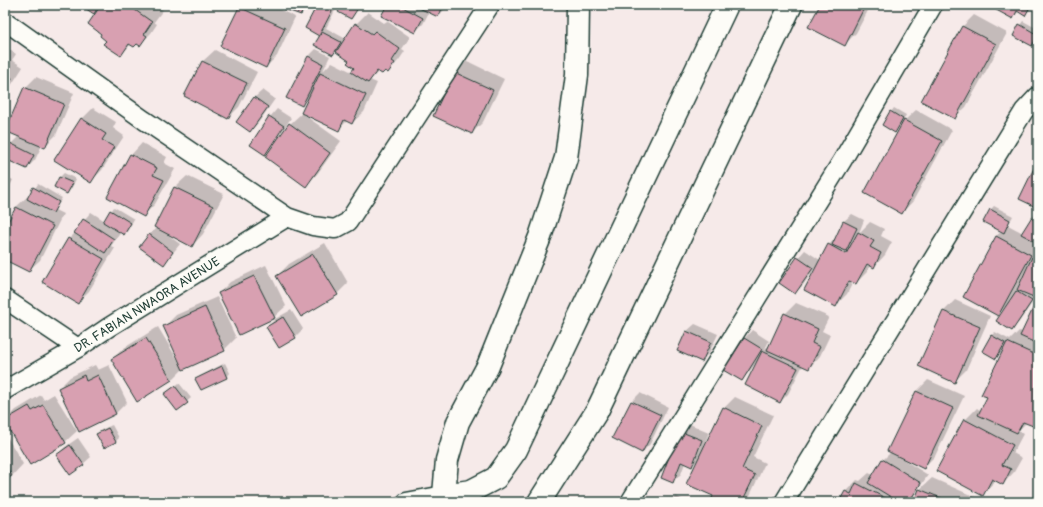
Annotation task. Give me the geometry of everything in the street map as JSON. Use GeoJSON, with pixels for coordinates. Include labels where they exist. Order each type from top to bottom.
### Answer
{"type":"FeatureCollection","features":[{"type":"Feature","properties":{"kind":"main road"},"geometry":{"type":"LineString","coordinates":[[578,5],[577,75],[566,158],[540,237],[488,366],[458,422],[447,460],[446,499],[471,491],[496,478],[516,450],[727,5]]}},
{"type":"Feature","properties":{"kind":"main road"},"geometry":{"type":"LineString","coordinates":[[539,502],[597,410],[792,5]]}},
{"type":"Feature","properties":{"kind":"street"},"geometry":{"type":"LineString","coordinates":[[5,21],[144,120],[287,218],[313,226],[335,229],[348,222],[490,5]]}},
{"type":"Feature","properties":{"kind":"street"},"geometry":{"type":"LineString","coordinates":[[630,502],[842,161],[933,5]]}},
{"type":"Feature","properties":{"kind":"street"},"geometry":{"type":"LineString","coordinates":[[784,502],[1024,111],[1038,96]]}},
{"type":"Feature","properties":{"kind":"street","name":"DR. FABIAN NWAORA AVENUE"},"geometry":{"type":"LineString","coordinates":[[5,390],[78,348],[109,327],[287,218]]}},
{"type":"Feature","properties":{"kind":"street"},"geometry":{"type":"LineString","coordinates":[[5,298],[78,348]]}},
{"type":"Feature","properties":{"kind":"street"},"geometry":{"type":"LineString","coordinates":[[409,502],[446,499]]}},
{"type":"Feature","properties":{"kind":"building"},"geometry":{"type":"Polygon","coordinates":[[[80,5],[99,5],[94,14],[80,5]]]}},
{"type":"Feature","properties":{"kind":"building"},"geometry":{"type":"Polygon","coordinates":[[[101,5],[121,5],[124,7],[128,5],[152,22],[144,34],[147,36],[140,46],[137,44],[134,47],[129,44],[121,56],[103,44],[106,41],[100,36],[101,34],[88,24],[101,5]]]}},
{"type":"Feature","properties":{"kind":"building"},"geometry":{"type":"Polygon","coordinates":[[[273,5],[305,5],[301,15],[273,5]]]}},
{"type":"Feature","properties":{"kind":"building"},"geometry":{"type":"Polygon","coordinates":[[[317,5],[324,5],[333,9],[319,36],[305,28],[317,5]]]}},
{"type":"Feature","properties":{"kind":"building"},"geometry":{"type":"Polygon","coordinates":[[[342,5],[360,5],[351,19],[338,12],[342,5]]]}},
{"type":"Feature","properties":{"kind":"building"},"geometry":{"type":"Polygon","coordinates":[[[387,5],[399,5],[423,18],[415,33],[381,16],[387,5]]]}},
{"type":"Feature","properties":{"kind":"building"},"geometry":{"type":"Polygon","coordinates":[[[413,5],[444,5],[438,17],[413,5]]]}},
{"type":"Feature","properties":{"kind":"building"},"geometry":{"type":"Polygon","coordinates":[[[820,5],[859,5],[864,8],[845,46],[808,27],[820,5]]]}},
{"type":"Feature","properties":{"kind":"building"},"geometry":{"type":"Polygon","coordinates":[[[987,5],[1031,5],[1025,16],[1017,11],[1013,19],[987,5]]]}},
{"type":"Feature","properties":{"kind":"building"},"geometry":{"type":"Polygon","coordinates":[[[239,7],[285,28],[266,68],[220,46],[239,7]]]}},
{"type":"Feature","properties":{"kind":"building"},"geometry":{"type":"Polygon","coordinates":[[[355,23],[372,34],[375,31],[400,49],[392,61],[395,63],[388,73],[385,71],[382,74],[377,71],[368,83],[351,72],[354,68],[347,63],[349,61],[336,52],[355,23]]]}},
{"type":"Feature","properties":{"kind":"building"},"geometry":{"type":"Polygon","coordinates":[[[1019,24],[1038,35],[1032,46],[1013,36],[1019,24]]]}},
{"type":"Feature","properties":{"kind":"building"},"geometry":{"type":"Polygon","coordinates":[[[962,26],[996,44],[955,119],[921,101],[962,26]]]}},
{"type":"Feature","properties":{"kind":"building"},"geometry":{"type":"Polygon","coordinates":[[[322,32],[341,42],[333,55],[314,45],[322,32]]]}},
{"type":"Feature","properties":{"kind":"building"},"geometry":{"type":"Polygon","coordinates":[[[308,56],[323,64],[302,106],[286,98],[308,56]]]}},
{"type":"Feature","properties":{"kind":"building"},"geometry":{"type":"Polygon","coordinates":[[[202,61],[247,83],[228,119],[184,96],[202,61]]]}},
{"type":"Feature","properties":{"kind":"building"},"geometry":{"type":"Polygon","coordinates":[[[454,72],[493,90],[472,134],[433,116],[454,72]]]}},
{"type":"Feature","properties":{"kind":"building"},"geometry":{"type":"Polygon","coordinates":[[[320,73],[366,95],[352,124],[344,120],[339,131],[301,113],[320,73]]]}},
{"type":"Feature","properties":{"kind":"building"},"geometry":{"type":"Polygon","coordinates":[[[5,74],[12,78],[5,90],[5,74]]]}},
{"type":"Feature","properties":{"kind":"building"},"geometry":{"type":"Polygon","coordinates":[[[24,87],[64,104],[45,148],[5,131],[24,87]]]}},
{"type":"Feature","properties":{"kind":"building"},"geometry":{"type":"Polygon","coordinates":[[[254,97],[268,107],[250,132],[236,122],[254,97]]]}},
{"type":"Feature","properties":{"kind":"building"},"geometry":{"type":"Polygon","coordinates":[[[890,111],[903,119],[895,133],[882,125],[890,111]]]}},
{"type":"Feature","properties":{"kind":"building"},"geometry":{"type":"Polygon","coordinates":[[[269,116],[284,126],[265,155],[250,145],[269,116]]]}},
{"type":"Feature","properties":{"kind":"building"},"geometry":{"type":"Polygon","coordinates":[[[81,118],[106,134],[102,140],[114,147],[91,183],[54,160],[81,118]]]}},
{"type":"Feature","properties":{"kind":"building"},"geometry":{"type":"Polygon","coordinates":[[[904,120],[942,141],[902,214],[864,193],[904,120]]]}},
{"type":"Feature","properties":{"kind":"building"},"geometry":{"type":"Polygon","coordinates":[[[289,123],[330,153],[306,187],[265,157],[289,123]]]}},
{"type":"Feature","properties":{"kind":"building"},"geometry":{"type":"Polygon","coordinates":[[[10,143],[34,155],[27,169],[5,159],[5,153],[10,143]]]}},
{"type":"Feature","properties":{"kind":"building"},"geometry":{"type":"Polygon","coordinates":[[[130,154],[157,168],[153,175],[164,180],[144,217],[107,197],[130,154]]]}},
{"type":"Feature","properties":{"kind":"building"},"geometry":{"type":"Polygon","coordinates":[[[1035,166],[1038,167],[1038,208],[1019,199],[1035,166]]]}},
{"type":"Feature","properties":{"kind":"building"},"geometry":{"type":"Polygon","coordinates":[[[59,177],[73,183],[67,194],[54,187],[59,177]]]}},
{"type":"Feature","properties":{"kind":"building"},"geometry":{"type":"Polygon","coordinates":[[[33,187],[59,202],[53,213],[27,199],[33,187]]]}},
{"type":"Feature","properties":{"kind":"building"},"geometry":{"type":"Polygon","coordinates":[[[174,187],[213,206],[192,247],[154,227],[174,187]]]}},
{"type":"Feature","properties":{"kind":"building"},"geometry":{"type":"Polygon","coordinates":[[[16,207],[53,226],[29,272],[5,260],[5,227],[16,207]]]}},
{"type":"Feature","properties":{"kind":"building"},"geometry":{"type":"Polygon","coordinates":[[[990,209],[1010,220],[1004,233],[983,222],[990,209]]]}},
{"type":"Feature","properties":{"kind":"building"},"geometry":{"type":"Polygon","coordinates":[[[110,210],[131,223],[124,235],[103,222],[110,210]]]}},
{"type":"Feature","properties":{"kind":"building"},"geometry":{"type":"Polygon","coordinates":[[[1031,218],[1038,222],[1038,243],[1021,234],[1031,218]]]}},
{"type":"Feature","properties":{"kind":"building"},"geometry":{"type":"Polygon","coordinates":[[[83,219],[114,239],[105,253],[74,233],[83,219]]]}},
{"type":"Feature","properties":{"kind":"building"},"geometry":{"type":"Polygon","coordinates":[[[843,221],[857,228],[846,251],[832,245],[843,221]]]}},
{"type":"Feature","properties":{"kind":"building"},"geometry":{"type":"Polygon","coordinates":[[[858,232],[874,241],[870,247],[881,253],[874,268],[867,264],[856,284],[849,281],[836,307],[804,290],[828,244],[846,254],[858,232]]]}},
{"type":"Feature","properties":{"kind":"building"},"geometry":{"type":"Polygon","coordinates":[[[149,234],[173,252],[164,265],[139,247],[149,234]]]}},
{"type":"Feature","properties":{"kind":"building"},"geometry":{"type":"Polygon","coordinates":[[[996,236],[1031,255],[998,316],[963,297],[996,236]]]}},
{"type":"Feature","properties":{"kind":"building"},"geometry":{"type":"Polygon","coordinates":[[[68,238],[104,259],[78,304],[42,282],[68,238]]]}},
{"type":"Feature","properties":{"kind":"building"},"geometry":{"type":"Polygon","coordinates":[[[313,254],[338,295],[301,317],[276,276],[313,254]]]}},
{"type":"Feature","properties":{"kind":"building"},"geometry":{"type":"Polygon","coordinates":[[[797,257],[813,268],[795,294],[779,283],[797,257]]]}},
{"type":"Feature","properties":{"kind":"building"},"geometry":{"type":"Polygon","coordinates":[[[1032,257],[1038,260],[1038,293],[1036,298],[1017,290],[1032,257]]]}},
{"type":"Feature","properties":{"kind":"building"},"geometry":{"type":"Polygon","coordinates":[[[254,276],[275,318],[239,335],[218,293],[254,276]]]}},
{"type":"Feature","properties":{"kind":"building"},"geometry":{"type":"Polygon","coordinates":[[[1016,291],[1032,301],[1012,331],[996,321],[1016,291]]]}},
{"type":"Feature","properties":{"kind":"building"},"geometry":{"type":"Polygon","coordinates":[[[1038,298],[1038,344],[1020,336],[1038,298]]]}},
{"type":"Feature","properties":{"kind":"building"},"geometry":{"type":"Polygon","coordinates":[[[205,307],[225,351],[183,370],[163,326],[205,307]]]}},
{"type":"Feature","properties":{"kind":"building"},"geometry":{"type":"Polygon","coordinates":[[[943,311],[980,327],[955,383],[918,366],[943,311]]]}},
{"type":"Feature","properties":{"kind":"building"},"geometry":{"type":"Polygon","coordinates":[[[784,313],[818,329],[812,343],[820,347],[809,369],[767,350],[784,313]]]}},
{"type":"Feature","properties":{"kind":"building"},"geometry":{"type":"Polygon","coordinates":[[[283,317],[296,338],[279,348],[266,327],[283,317]]]}},
{"type":"Feature","properties":{"kind":"building"},"geometry":{"type":"Polygon","coordinates":[[[686,331],[711,342],[702,362],[677,351],[686,331]]]}},
{"type":"Feature","properties":{"kind":"building"},"geometry":{"type":"Polygon","coordinates":[[[991,335],[1005,343],[996,359],[982,351],[991,335]]]}},
{"type":"Feature","properties":{"kind":"building"},"geometry":{"type":"Polygon","coordinates":[[[146,338],[172,380],[137,402],[111,359],[146,338]]]}},
{"type":"Feature","properties":{"kind":"building"},"geometry":{"type":"Polygon","coordinates":[[[744,338],[762,349],[742,381],[723,370],[744,338]]]}},
{"type":"Feature","properties":{"kind":"building"},"geometry":{"type":"Polygon","coordinates":[[[1007,342],[1038,356],[1038,416],[1033,426],[1023,422],[1017,433],[978,415],[987,397],[981,395],[1007,342]]]}},
{"type":"Feature","properties":{"kind":"building"},"geometry":{"type":"Polygon","coordinates":[[[762,351],[798,368],[780,403],[745,385],[762,351]]]}},
{"type":"Feature","properties":{"kind":"building"},"geometry":{"type":"Polygon","coordinates":[[[222,366],[227,378],[201,390],[195,379],[222,366]]]}},
{"type":"Feature","properties":{"kind":"building"},"geometry":{"type":"Polygon","coordinates":[[[84,375],[86,381],[98,375],[116,414],[79,432],[58,388],[84,375]]]}},
{"type":"Feature","properties":{"kind":"building"},"geometry":{"type":"Polygon","coordinates":[[[175,386],[188,403],[177,411],[164,394],[175,386]]]}},
{"type":"Feature","properties":{"kind":"building"},"geometry":{"type":"Polygon","coordinates":[[[916,391],[953,408],[924,469],[887,451],[916,391]]]}},
{"type":"Feature","properties":{"kind":"building"},"geometry":{"type":"Polygon","coordinates":[[[631,401],[661,415],[642,453],[612,438],[631,401]]]}},
{"type":"Feature","properties":{"kind":"building"},"geometry":{"type":"Polygon","coordinates":[[[43,405],[66,443],[30,465],[5,423],[5,420],[29,406],[32,411],[43,405]]]}},
{"type":"Feature","properties":{"kind":"building"},"geometry":{"type":"Polygon","coordinates":[[[723,407],[762,426],[742,469],[755,475],[742,502],[710,502],[713,496],[686,484],[723,407]]]}},
{"type":"Feature","properties":{"kind":"building"},"geometry":{"type":"Polygon","coordinates":[[[964,419],[1013,445],[1002,465],[1011,469],[1003,485],[992,479],[983,496],[936,471],[964,419]]]}},
{"type":"Feature","properties":{"kind":"building"},"geometry":{"type":"Polygon","coordinates":[[[108,428],[116,442],[104,448],[96,434],[108,428]]]}},
{"type":"Feature","properties":{"kind":"building"},"geometry":{"type":"Polygon","coordinates":[[[679,431],[702,440],[692,467],[681,462],[673,483],[661,478],[679,431]]]}},
{"type":"Feature","properties":{"kind":"building"},"geometry":{"type":"Polygon","coordinates":[[[70,445],[84,465],[70,475],[56,455],[70,445]]]}},
{"type":"Feature","properties":{"kind":"building"},"geometry":{"type":"Polygon","coordinates":[[[882,459],[921,483],[909,502],[899,502],[868,483],[882,459]]]}},
{"type":"Feature","properties":{"kind":"building"},"geometry":{"type":"Polygon","coordinates":[[[5,464],[12,476],[5,480],[5,464]]]}},
{"type":"Feature","properties":{"kind":"building"},"geometry":{"type":"Polygon","coordinates":[[[856,483],[893,502],[839,502],[845,491],[851,494],[856,483]]]}},
{"type":"Feature","properties":{"kind":"building"},"geometry":{"type":"Polygon","coordinates":[[[919,489],[951,502],[914,502],[919,489]]]}}]}
